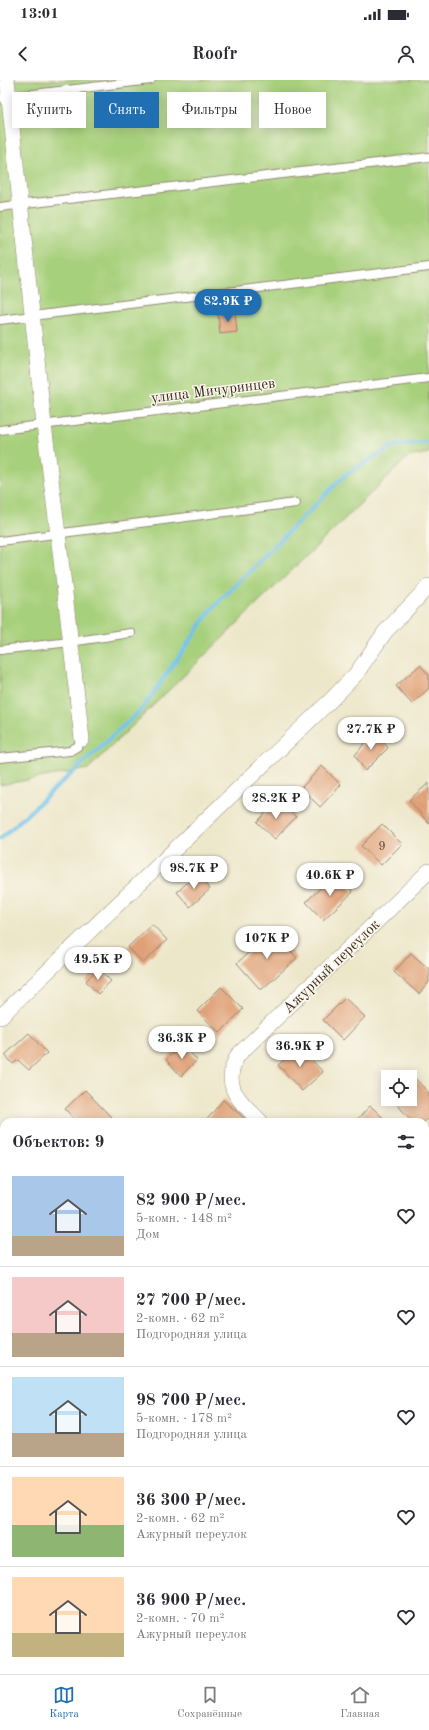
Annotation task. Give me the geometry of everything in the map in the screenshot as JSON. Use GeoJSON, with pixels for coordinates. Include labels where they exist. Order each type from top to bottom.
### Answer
{"type":"FeatureCollection","features":[{"type":"Feature","properties":{"kind":"street"},"geometry":{"type":"LineString","coordinates":[[7,80],[5,98],[20,205],[44,425],[82,739]]}},
{"type":"Feature","properties":{"kind":"street"},"geometry":{"type":"LineString","coordinates":[[0,1017],[333,698],[356,674],[390,626],[429,586]]}},
{"type":"Feature","properties":{"kind":"street","name":"Ажурный переулок"},"geometry":{"type":"LineString","coordinates":[[257,1118],[235,1096],[230,1075],[232,1065],[238,1055],[429,872]]}},
{"type":"Feature","properties":{"kind":"lane"},"geometry":{"type":"LineString","coordinates":[[5,98],[151,80]]}},
{"type":"Feature","properties":{"kind":"lane"},"geometry":{"type":"LineString","coordinates":[[0,207],[429,157]]}},
{"type":"Feature","properties":{"kind":"lane"},"geometry":{"type":"LineString","coordinates":[[0,320],[429,267]]}},
{"type":"Feature","properties":{"kind":"lane","name":"улица Мичуринцев"},"geometry":{"type":"LineString","coordinates":[[0,430],[429,378]]}},
{"type":"Feature","properties":{"kind":"lane"},"geometry":{"type":"LineString","coordinates":[[0,541],[296,503]]}},
{"type":"Feature","properties":{"kind":"lane"},"geometry":{"type":"LineString","coordinates":[[0,650],[131,633]]}},
{"type":"Feature","properties":{"kind":"lane"},"geometry":{"type":"LineString","coordinates":[[0,758],[70,751],[78,746],[82,739]]}},
{"type":"Feature","properties":{"kind":"green space"},"geometry":{"type":"Polygon","coordinates":[[[0,80],[429,80],[429,453],[408,457],[88,769],[0,785],[0,80]]]}},
{"type":"Feature","properties":{"kind":"building"},"geometry":{"type":"Polygon","coordinates":[[[235,312],[237,332],[220,334],[218,314],[235,312]]]}},
{"type":"Feature","properties":{"kind":"building"},"geometry":{"type":"Polygon","coordinates":[[[420,665],[429,675],[429,688],[412,704],[396,686],[420,665]]]}},
{"type":"Feature","properties":{"kind":"building"},"geometry":{"type":"Polygon","coordinates":[[[376,730],[388,748],[365,771],[355,755],[376,730]]]}},
{"type":"Feature","properties":{"kind":"building"},"geometry":{"type":"Polygon","coordinates":[[[322,766],[341,785],[320,807],[301,788],[322,766]]]}},
{"type":"Feature","properties":{"kind":"building"},"geometry":{"type":"Polygon","coordinates":[[[429,783],[429,824],[409,800],[429,783]]]}},
{"type":"Feature","properties":{"kind":"building"},"geometry":{"type":"Polygon","coordinates":[[[278,800],[296,817],[275,839],[257,822],[278,800]]]}},
{"type":"Feature","properties":{"kind":"building"},"geometry":{"type":"Polygon","coordinates":[[[382,824],[402,844],[381,865],[361,846],[382,824]]]}},
{"type":"Feature","properties":{"kind":"building"},"geometry":{"type":"Polygon","coordinates":[[[336,873],[353,892],[323,920],[306,902],[336,873]]]}},
{"type":"Feature","properties":{"kind":"building"},"geometry":{"type":"Polygon","coordinates":[[[197,874],[210,889],[190,907],[177,892],[197,874]]]}},
{"type":"Feature","properties":{"kind":"building"},"geometry":{"type":"Polygon","coordinates":[[[152,924],[167,940],[143,963],[128,947],[152,924]]]}},
{"type":"Feature","properties":{"kind":"building"},"geometry":{"type":"Polygon","coordinates":[[[273,931],[297,958],[261,990],[237,963],[273,931]]]}},
{"type":"Feature","properties":{"kind":"building"},"geometry":{"type":"Polygon","coordinates":[[[411,953],[429,969],[429,982],[419,994],[394,972],[411,953]]]}},
{"type":"Feature","properties":{"kind":"building"},"geometry":{"type":"Polygon","coordinates":[[[98,968],[111,981],[98,994],[86,981],[98,968]]]}},
{"type":"Feature","properties":{"kind":"building"},"geometry":{"type":"Polygon","coordinates":[[[221,987],[243,1009],[220,1033],[197,1011],[221,987]]]}},
{"type":"Feature","properties":{"kind":"building"},"geometry":{"type":"Polygon","coordinates":[[[345,998],[365,1017],[343,1040],[323,1020],[345,998]]]}},
{"type":"Feature","properties":{"kind":"building"},"geometry":{"type":"Polygon","coordinates":[[[29,1033],[47,1053],[29,1070],[18,1060],[13,1064],[5,1055],[29,1033]]]}},
{"type":"Feature","properties":{"kind":"building"},"geometry":{"type":"Polygon","coordinates":[[[182,1044],[197,1060],[181,1076],[166,1060],[182,1044]]]}},
{"type":"Feature","properties":{"kind":"building"},"geometry":{"type":"Polygon","coordinates":[[[299,1046],[323,1072],[302,1091],[278,1065],[299,1046]]]}},
{"type":"Feature","properties":{"kind":"building"},"geometry":{"type":"Polygon","coordinates":[[[417,1080],[429,1093],[429,1117],[409,1118],[398,1106],[417,1106],[417,1080]]]}},
{"type":"Feature","properties":{"kind":"building"},"geometry":{"type":"Polygon","coordinates":[[[85,1090],[111,1117],[73,1118],[65,1109],[85,1090]]]}},
{"type":"Feature","properties":{"kind":"building"},"geometry":{"type":"Polygon","coordinates":[[[223,1100],[244,1118],[208,1118],[223,1100]]]}},
{"type":"Feature","properties":{"kind":"building"},"geometry":{"type":"Polygon","coordinates":[[[370,1106],[383,1118],[359,1118],[370,1106]]]}},
{"type":"Feature","properties":{"kind":"waterway"},"geometry":{"type":"LineString","coordinates":[[0,839],[142,709],[212,609],[345,475],[393,446],[429,442]]}}]}
